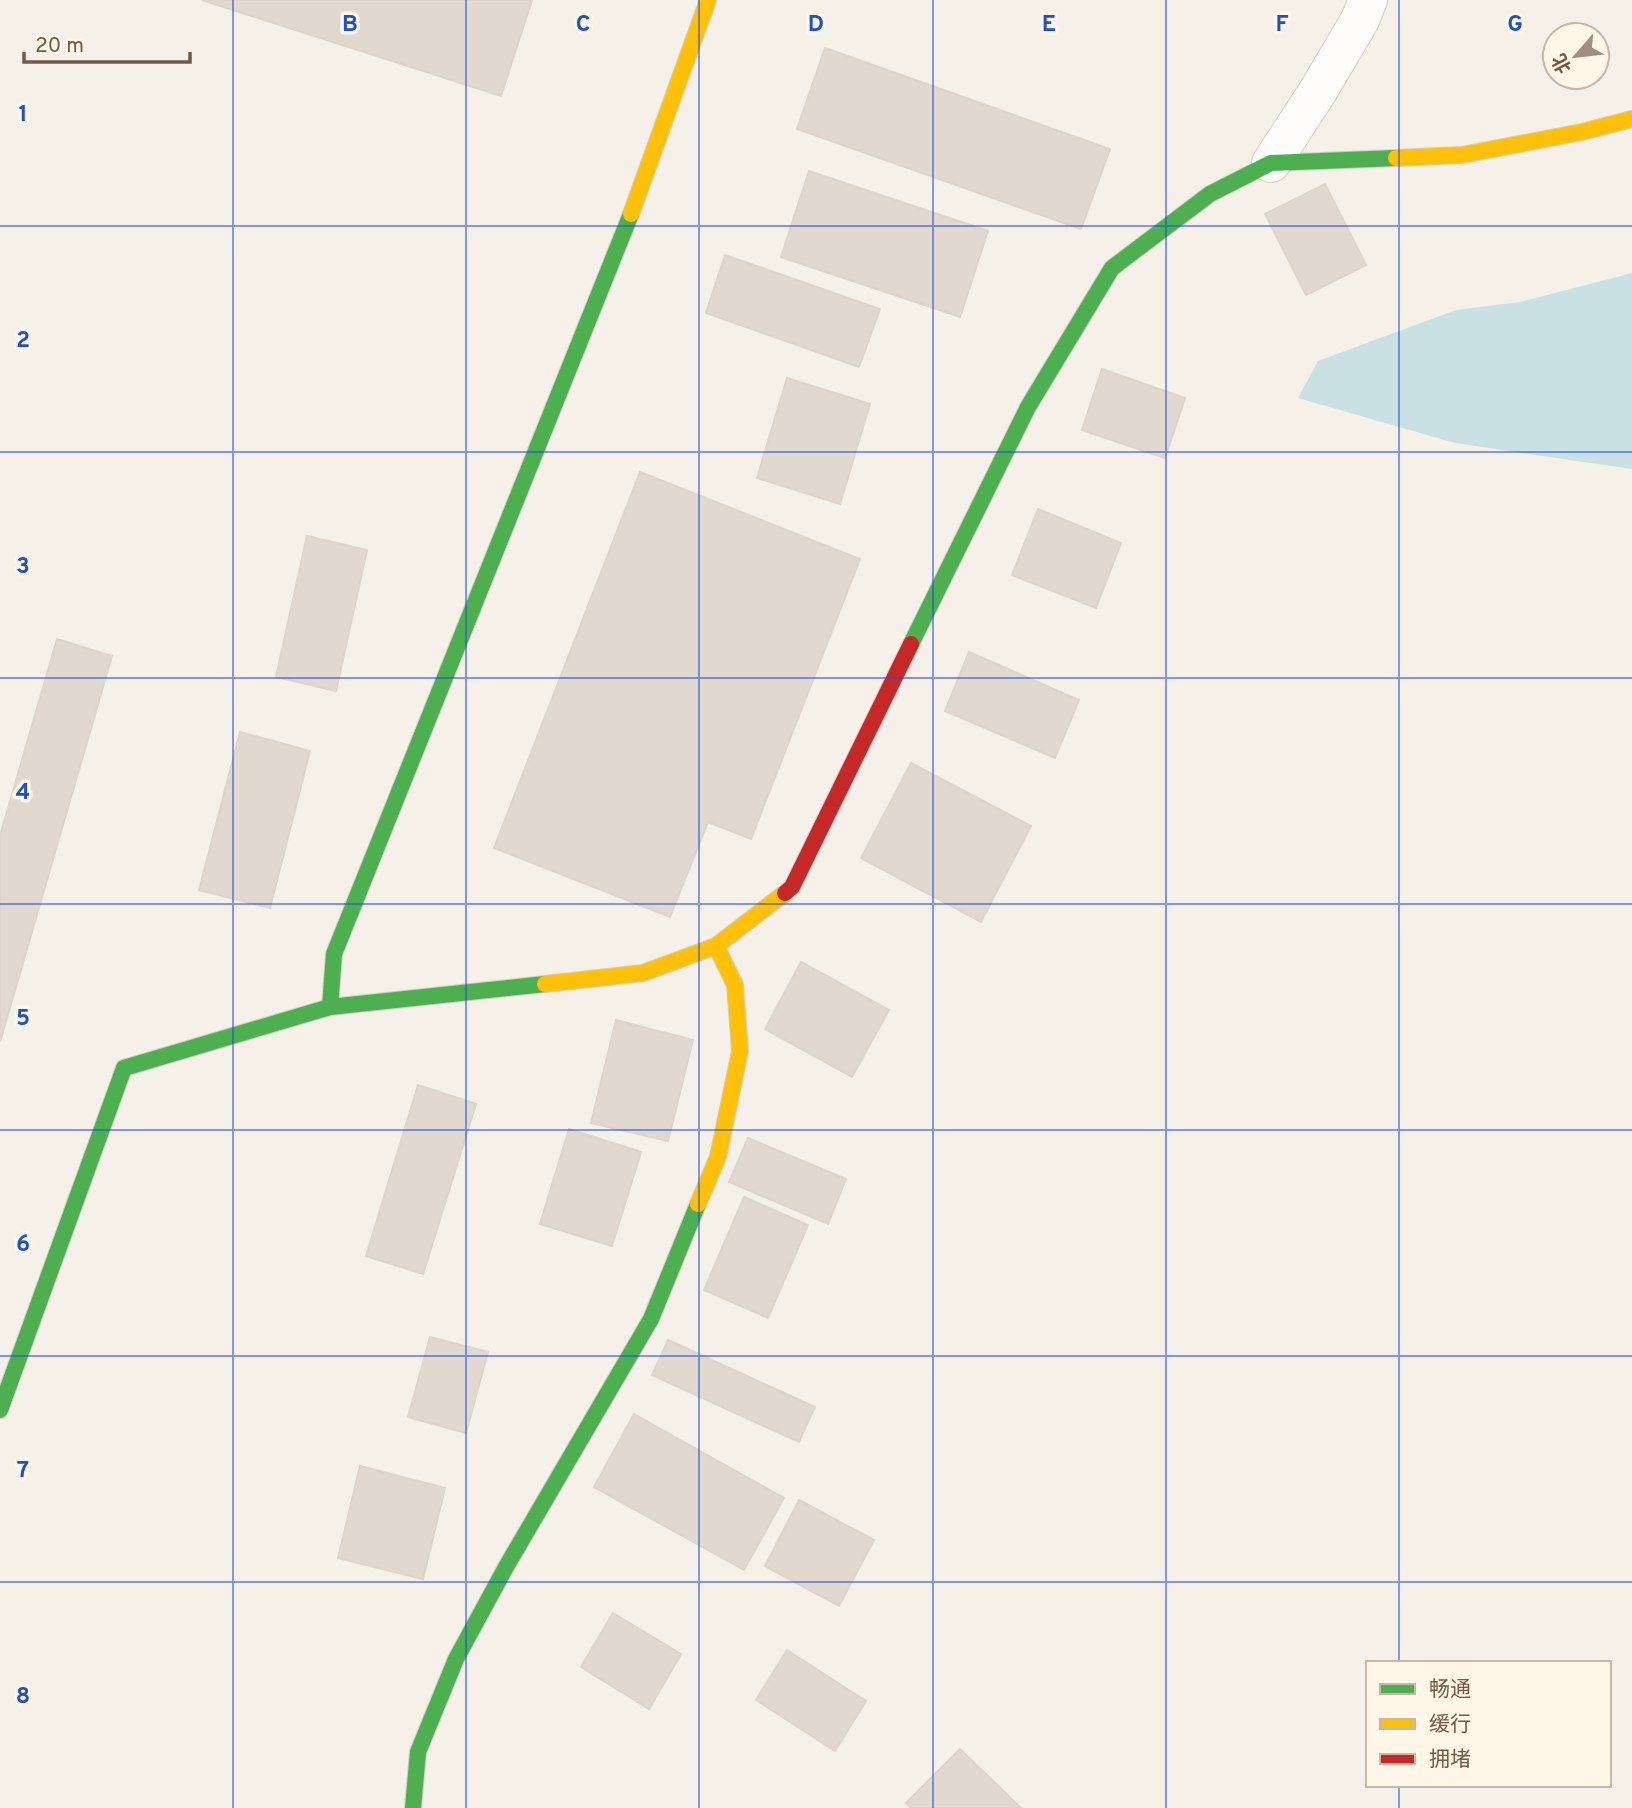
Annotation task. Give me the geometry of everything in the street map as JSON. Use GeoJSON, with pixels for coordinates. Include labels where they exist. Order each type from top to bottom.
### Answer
{"type":"FeatureCollection","features":[{"type":"Feature","properties":{"kind":"street"},"geometry":{"type":"LineString","coordinates":[[330,1007],[334,954],[637,199],[708,0]]}},
{"type":"Feature","properties":{"kind":"street"},"geometry":{"type":"LineString","coordinates":[[1271,163],[1318,91],[1360,20],[1368,0]]}},
{"type":"Feature","properties":{"kind":"street"},"geometry":{"type":"LineString","coordinates":[[0,1410],[7,1367],[124,1068],[330,1007],[643,973],[716,946],[792,887],[1028,407],[1112,268],[1210,194],[1271,163],[1462,155],[1582,132],[1632,119]]}},
{"type":"Feature","properties":{"kind":"street"},"geometry":{"type":"LineString","coordinates":[[413,1808],[418,1752],[456,1659],[506,1567],[651,1319],[718,1157],[740,1051],[736,985],[716,946]]}},
{"type":"Feature","properties":{"kind":"water"},"geometry":{"type":"Polygon","coordinates":[[[1632,273],[1632,469],[1455,443],[1298,398],[1318,361],[1456,310],[1520,302],[1632,273]]]}},
{"type":"Feature","properties":{"kind":"building"},"geometry":{"type":"Polygon","coordinates":[[[202,0],[532,0],[501,96],[202,0]]]}},
{"type":"Feature","properties":{"kind":"building"},"geometry":{"type":"Polygon","coordinates":[[[825,48],[1110,149],[1081,229],[797,129],[825,48]]]}},
{"type":"Feature","properties":{"kind":"building"},"geometry":{"type":"Polygon","coordinates":[[[809,171],[988,231],[960,317],[781,257],[809,171]]]}},
{"type":"Feature","properties":{"kind":"building"},"geometry":{"type":"Polygon","coordinates":[[[1325,184],[1366,265],[1306,295],[1265,214],[1325,184]]]}},
{"type":"Feature","properties":{"kind":"building"},"geometry":{"type":"Polygon","coordinates":[[[725,255],[880,309],[859,367],[706,313],[725,255]]]}},
{"type":"Feature","properties":{"kind":"building"},"geometry":{"type":"Polygon","coordinates":[[[1102,369],[1185,398],[1165,458],[1082,430],[1102,369]]]}},
{"type":"Feature","properties":{"kind":"building"},"geometry":{"type":"Polygon","coordinates":[[[787,378],[870,404],[840,504],[757,478],[787,378]]]}},
{"type":"Feature","properties":{"kind":"building"},"geometry":{"type":"Polygon","coordinates":[[[640,472],[860,559],[751,839],[708,822],[670,917],[494,848],[640,472]]]}},
{"type":"Feature","properties":{"kind":"building"},"geometry":{"type":"Polygon","coordinates":[[[1038,509],[1121,543],[1096,608],[1012,575],[1038,509]]]}},
{"type":"Feature","properties":{"kind":"building"},"geometry":{"type":"Polygon","coordinates":[[[307,536],[367,550],[336,691],[276,677],[307,536]]]}},
{"type":"Feature","properties":{"kind":"building"},"geometry":{"type":"Polygon","coordinates":[[[57,639],[112,656],[0,1042],[0,836],[57,639]]]}},
{"type":"Feature","properties":{"kind":"building"},"geometry":{"type":"Polygon","coordinates":[[[969,652],[1079,700],[1055,758],[945,711],[969,652]]]}},
{"type":"Feature","properties":{"kind":"building"},"geometry":{"type":"Polygon","coordinates":[[[240,732],[310,751],[270,908],[199,890],[240,732]]]}},
{"type":"Feature","properties":{"kind":"building"},"geometry":{"type":"Polygon","coordinates":[[[911,763],[1031,826],[981,922],[861,858],[911,763]]]}},
{"type":"Feature","properties":{"kind":"building"},"geometry":{"type":"Polygon","coordinates":[[[801,962],[889,1010],[852,1077],[765,1029],[801,962]]]}},
{"type":"Feature","properties":{"kind":"building"},"geometry":{"type":"Polygon","coordinates":[[[616,1020],[693,1040],[668,1141],[591,1123],[616,1020]]]}},
{"type":"Feature","properties":{"kind":"building"},"geometry":{"type":"Polygon","coordinates":[[[418,1085],[476,1104],[423,1274],[366,1256],[418,1085]]]}},
{"type":"Feature","properties":{"kind":"building"},"geometry":{"type":"Polygon","coordinates":[[[569,1129],[641,1152],[612,1246],[540,1224],[569,1129]]]}},
{"type":"Feature","properties":{"kind":"building"},"geometry":{"type":"Polygon","coordinates":[[[748,1138],[846,1179],[828,1224],[729,1182],[748,1138]]]}},
{"type":"Feature","properties":{"kind":"building"},"geometry":{"type":"Polygon","coordinates":[[[744,1197],[808,1225],[768,1318],[704,1290],[744,1197]]]}},
{"type":"Feature","properties":{"kind":"building"},"geometry":{"type":"Polygon","coordinates":[[[430,1337],[488,1352],[466,1433],[408,1417],[430,1337]]]}},
{"type":"Feature","properties":{"kind":"building"},"geometry":{"type":"Polygon","coordinates":[[[668,1340],[815,1407],[799,1442],[652,1375],[668,1340]]]}},
{"type":"Feature","properties":{"kind":"building"},"geometry":{"type":"Polygon","coordinates":[[[634,1414],[784,1498],[744,1570],[594,1487],[634,1414]]]}},
{"type":"Feature","properties":{"kind":"building"},"geometry":{"type":"Polygon","coordinates":[[[360,1466],[445,1488],[423,1579],[338,1558],[360,1466]]]}},
{"type":"Feature","properties":{"kind":"building"},"geometry":{"type":"Polygon","coordinates":[[[799,1500],[874,1540],[839,1606],[765,1566],[799,1500]]]}},
{"type":"Feature","properties":{"kind":"building"},"geometry":{"type":"Polygon","coordinates":[[[613,1613],[681,1654],[649,1709],[581,1667],[613,1613]]]}},
{"type":"Feature","properties":{"kind":"building"},"geometry":{"type":"Polygon","coordinates":[[[787,1650],[866,1701],[835,1751],[756,1700],[787,1650]]]}},
{"type":"Feature","properties":{"kind":"building"},"geometry":{"type":"Polygon","coordinates":[[[960,1749],[1021,1808],[911,1808],[906,1803],[960,1749]]]}},
{"type":"Feature","properties":{"kind":"traffic: fast"},"geometry":{"type":"LineString","coordinates":[[911,644],[1028,407],[1112,268],[1210,194],[1271,163],[1396,158]]}},
{"type":"Feature","properties":{"kind":"traffic: fast"},"geometry":{"type":"LineString","coordinates":[[330,1007],[334,954],[631,214]]}},
{"type":"Feature","properties":{"kind":"traffic: fast"},"geometry":{"type":"LineString","coordinates":[[0,1410],[124,1068],[330,1007],[545,984]]}},
{"type":"Feature","properties":{"kind":"traffic: fast"},"geometry":{"type":"LineString","coordinates":[[413,1808],[418,1752],[456,1659],[506,1567],[651,1319],[698,1204]]}},
{"type":"Feature","properties":{"kind":"traffic: slow"},"geometry":{"type":"LineString","coordinates":[[631,214],[708,0]]}},
{"type":"Feature","properties":{"kind":"traffic: slow"},"geometry":{"type":"LineString","coordinates":[[1396,158],[1462,155],[1582,132],[1632,119]]}},
{"type":"Feature","properties":{"kind":"traffic: slow"},"geometry":{"type":"LineString","coordinates":[[545,984],[643,973],[716,946],[785,893]]}},
{"type":"Feature","properties":{"kind":"traffic: slow"},"geometry":{"type":"LineString","coordinates":[[698,1204],[718,1157],[740,1051],[735,985],[716,946]]}},
{"type":"Feature","properties":{"kind":"traffic: jam"},"geometry":{"type":"LineString","coordinates":[[785,893],[792,887],[911,644]]}}]}
